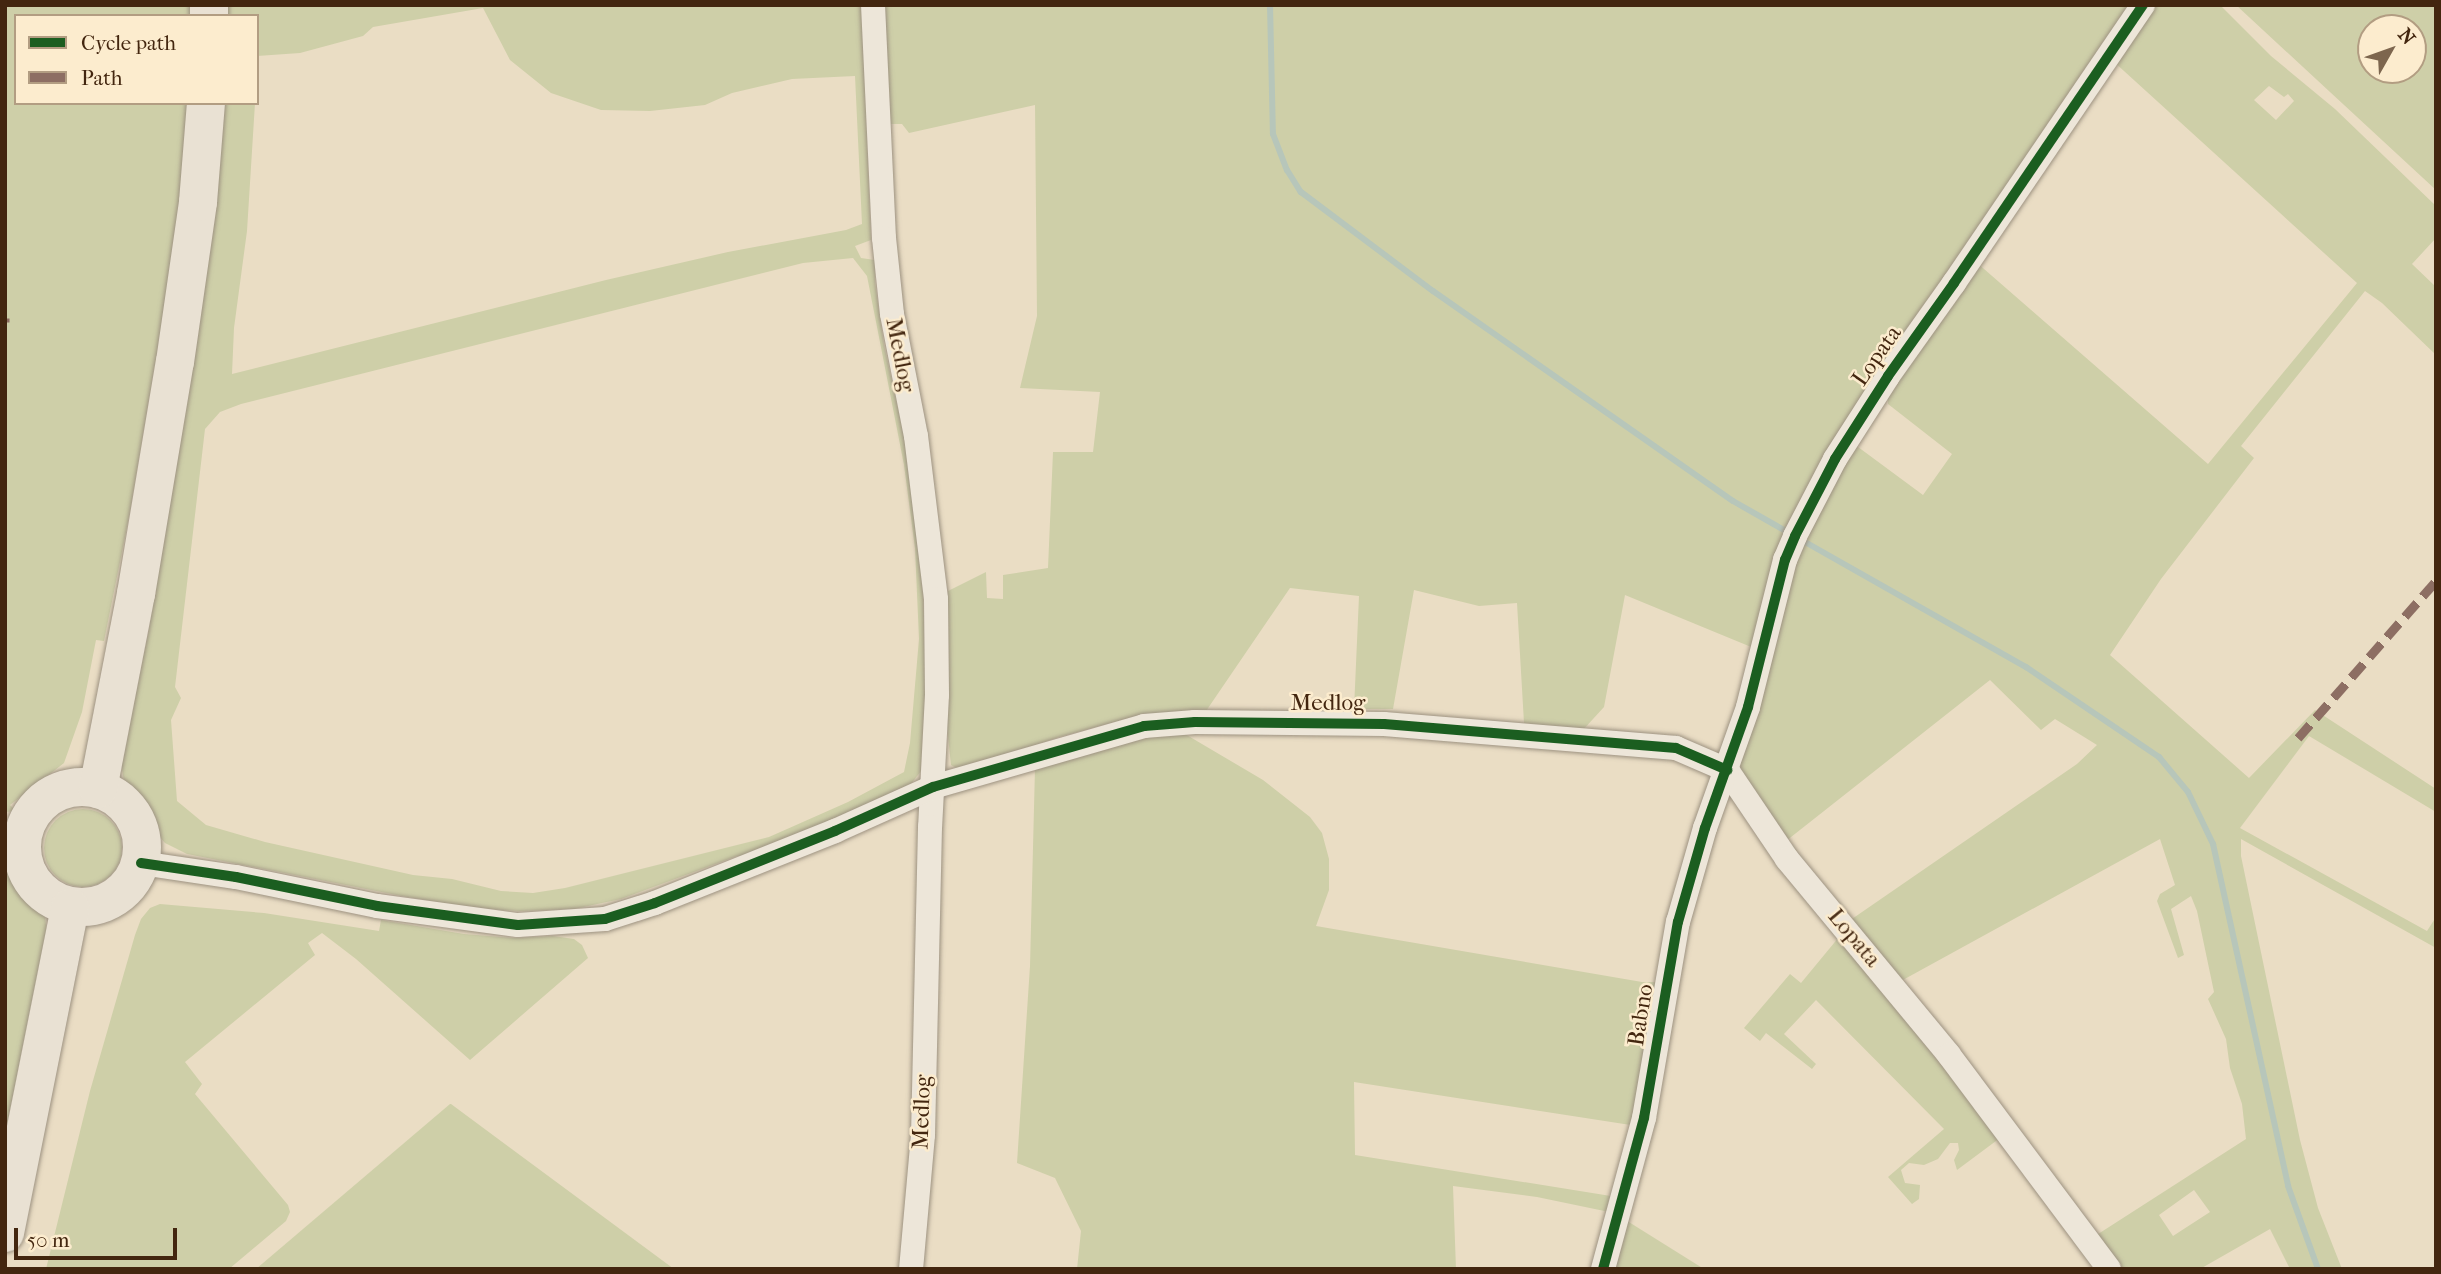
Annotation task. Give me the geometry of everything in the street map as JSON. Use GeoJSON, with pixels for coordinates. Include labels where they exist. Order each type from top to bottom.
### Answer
{"type":"FeatureCollection","features":[{"type":"Feature","properties":{"kind":"main road"},"geometry":{"type":"LineString","coordinates":[[98,789],[136,594],[175,362],[198,202],[206,105]]}},
{"type":"Feature","properties":{"kind":"main road"},"geometry":{"type":"LineString","coordinates":[[77,787],[98,789],[118,799],[133,815],[143,845],[141,863],[126,890],[111,901],[92,908],[70,907],[49,898],[35,886],[23,863],[21,848],[26,823],[43,801],[59,791],[77,787]]}},
{"type":"Feature","properties":{"kind":"main road"},"geometry":{"type":"LineString","coordinates":[[5,1233],[70,907]]}},
{"type":"Feature","properties":{"kind":"street","name":"Medlog"},"geometry":{"type":"LineString","coordinates":[[873,5],[884,238],[891,314],[916,436],[936,599],[937,695],[923,1135],[911,1269]]}},
{"type":"Feature","properties":{"kind":"street","name":"Lopata"},"geometry":{"type":"LineString","coordinates":[[2109,1269],[1949,1055],[1787,859],[1727,770],[1748,707],[1785,560],[1807,512],[1888,376],[2143,5]]}},
{"type":"Feature","properties":{"kind":"street","name":"Medlog"},"geometry":{"type":"LineString","coordinates":[[933,787],[1144,726],[1195,723],[1384,724],[1580,739],[1676,748],[1727,770]]}},
{"type":"Feature","properties":{"kind":"street","name":"Babno"},"geometry":{"type":"LineString","coordinates":[[1603,1269],[1644,1118],[1678,922],[1705,828],[1727,770]]}},
{"type":"Feature","properties":{"kind":"street"},"geometry":{"type":"LineString","coordinates":[[141,863],[236,877],[377,906],[518,925],[605,919],[655,903],[835,831],[933,787]]}},
{"type":"Feature","properties":{"kind":"green space"},"geometry":{"type":"Polygon","coordinates":[[[5,5],[192,5],[192,14],[14,14],[14,105],[188,105],[182,191],[168,287],[130,512],[104,641],[96,640],[82,712],[64,763],[10,805],[16,811],[5,812],[5,5]]]}},
{"type":"Feature","properties":{"kind":"green space"},"geometry":{"type":"Polygon","coordinates":[[[224,5],[862,5],[871,240],[855,246],[861,258],[875,260],[875,283],[884,345],[910,463],[921,550],[928,707],[921,771],[911,784],[861,809],[746,856],[737,856],[621,899],[574,909],[520,911],[472,908],[402,896],[187,854],[165,843],[153,829],[130,797],[124,782],[121,761],[149,629],[221,105],[255,105],[247,231],[234,328],[232,374],[606,280],[728,252],[846,230],[862,224],[855,76],[792,79],[732,93],[705,105],[650,111],[601,110],[551,93],[510,60],[483,8],[373,27],[363,36],[300,53],[259,56],[259,14],[224,14],[224,5]],[[853,258],[803,263],[241,404],[220,412],[205,429],[175,687],[181,698],[171,720],[177,801],[206,825],[265,842],[413,875],[452,879],[501,891],[533,893],[565,888],[769,837],[848,802],[904,772],[910,743],[919,639],[915,548],[904,465],[867,276],[853,258]]]}},
{"type":"Feature","properties":{"kind":"green space"},"geometry":{"type":"Polygon","coordinates":[[[882,5],[2132,5],[1874,383],[1756,649],[1625,595],[1604,707],[1582,731],[1524,723],[1517,603],[1479,606],[1414,590],[1393,709],[1354,709],[1359,596],[1290,588],[1204,714],[1126,719],[1059,737],[962,771],[951,765],[946,717],[948,591],[986,572],[987,598],[1003,599],[1003,575],[1048,568],[1053,452],[1093,452],[1100,392],[1020,388],[1037,316],[1035,105],[909,133],[902,124],[887,124],[882,5]]]}},
{"type":"Feature","properties":{"kind":"green space"},"geometry":{"type":"Polygon","coordinates":[[[2151,5],[2220,5],[2271,56],[2335,109],[2436,206],[2436,238],[2412,264],[2436,287],[2436,355],[2382,303],[2365,291],[2241,446],[2254,458],[2161,579],[2110,655],[2249,778],[2315,710],[2436,789],[2436,812],[2309,736],[2240,828],[2427,931],[2436,917],[2436,948],[2241,839],[2241,856],[2300,1140],[2318,1208],[2342,1269],[2290,1269],[2270,1229],[2200,1269],[2120,1269],[2095,1236],[2246,1139],[2242,1104],[2230,1068],[2226,1039],[2208,999],[2214,992],[2197,911],[2191,896],[2171,909],[2184,955],[2178,958],[2157,901],[2160,894],[2175,885],[2160,839],[1901,981],[1849,921],[2077,764],[2097,745],[2055,719],[2041,730],[1990,680],[1786,841],[1741,772],[1740,754],[1798,544],[1854,444],[1923,495],[1952,454],[1888,404],[1888,394],[1976,262],[2208,464],[2357,283],[2113,61],[2151,5]],[[2269,86],[2254,100],[2276,120],[2294,101],[2288,94],[2284,97],[2269,86]],[[2194,1190],[2159,1215],[2173,1236],[2210,1212],[2194,1190]]]}},
{"type":"Feature","properties":{"kind":"green space"},"geometry":{"type":"Polygon","coordinates":[[[2236,5],[2436,5],[2436,190],[2236,5]]]}},
{"type":"Feature","properties":{"kind":"green space"},"geometry":{"type":"Polygon","coordinates":[[[1133,734],[1185,734],[1263,780],[1310,817],[1322,833],[1329,859],[1329,890],[1316,926],[1642,982],[1659,982],[1637,1126],[1354,1082],[1355,1155],[1617,1197],[1614,1213],[1537,1197],[1453,1186],[1456,1269],[1077,1269],[1081,1231],[1055,1178],[1017,1163],[1030,966],[1035,768],[1133,734]]]}},
{"type":"Feature","properties":{"kind":"green space"},"geometry":{"type":"Polygon","coordinates":[[[75,809],[91,809],[105,815],[116,826],[122,840],[122,856],[116,870],[105,881],[91,887],[75,887],[61,881],[50,870],[44,856],[44,840],[50,826],[61,815],[75,809]]]}},
{"type":"Feature","properties":{"kind":"green space"},"geometry":{"type":"Polygon","coordinates":[[[5,852],[15,860],[37,900],[45,917],[47,932],[5,1157],[5,852]]]}},
{"type":"Feature","properties":{"kind":"green space"},"geometry":{"type":"Polygon","coordinates":[[[160,904],[264,913],[379,931],[381,920],[464,934],[513,938],[553,936],[574,939],[582,945],[588,958],[470,1060],[356,959],[322,933],[308,943],[315,955],[185,1062],[202,1084],[195,1094],[288,1205],[290,1212],[286,1221],[229,1269],[46,1269],[90,1091],[135,935],[141,919],[150,908],[160,904]]]}},
{"type":"Feature","properties":{"kind":"green space"},"geometry":{"type":"Polygon","coordinates":[[[1839,937],[2000,1138],[1957,1170],[1954,1160],[1959,1150],[1958,1143],[1950,1143],[1938,1159],[1924,1165],[1909,1163],[1901,1170],[1905,1183],[1920,1185],[1919,1199],[1912,1204],[1888,1177],[1944,1129],[1816,1000],[1784,1034],[1816,1064],[1812,1069],[1766,1033],[1760,1041],[1744,1028],[1790,974],[1801,983],[1839,937]]]}},
{"type":"Feature","properties":{"kind":"green space"},"geometry":{"type":"Polygon","coordinates":[[[451,1104],[674,1269],[256,1269],[451,1104]]]}},
{"type":"Feature","properties":{"kind":"green space"},"geometry":{"type":"Polygon","coordinates":[[[1624,1219],[1704,1269],[1610,1269],[1624,1219]]]}},
{"type":"Feature","properties":{"kind":"waterway"},"geometry":{"type":"LineString","coordinates":[[1270,5],[1273,134],[1287,170],[1301,192],[1433,291],[1733,501],[1789,533]]}},
{"type":"Feature","properties":{"kind":"waterway"},"geometry":{"type":"LineString","coordinates":[[1798,538],[2026,667],[2159,757],[2188,792],[2213,844],[2288,1186],[2318,1269]]}},
{"type":"Feature","properties":{"kind":"marked path"},"geometry":{"type":"LineString","coordinates":[[2298,738],[2436,581]]}},
{"type":"Feature","properties":{"kind":"cycle path"},"geometry":{"type":"LineString","coordinates":[[1603,1269],[1644,1118],[1678,922],[1705,828],[1748,707],[1785,560],[1795,536],[1835,459],[1888,376],[2143,5]]}},
{"type":"Feature","properties":{"kind":"cycle path"},"geometry":{"type":"LineString","coordinates":[[141,863],[236,877],[377,906],[518,925],[605,919],[655,903],[835,831],[933,787],[1144,726],[1195,722],[1384,724],[1676,748],[1727,770]]}}]}
